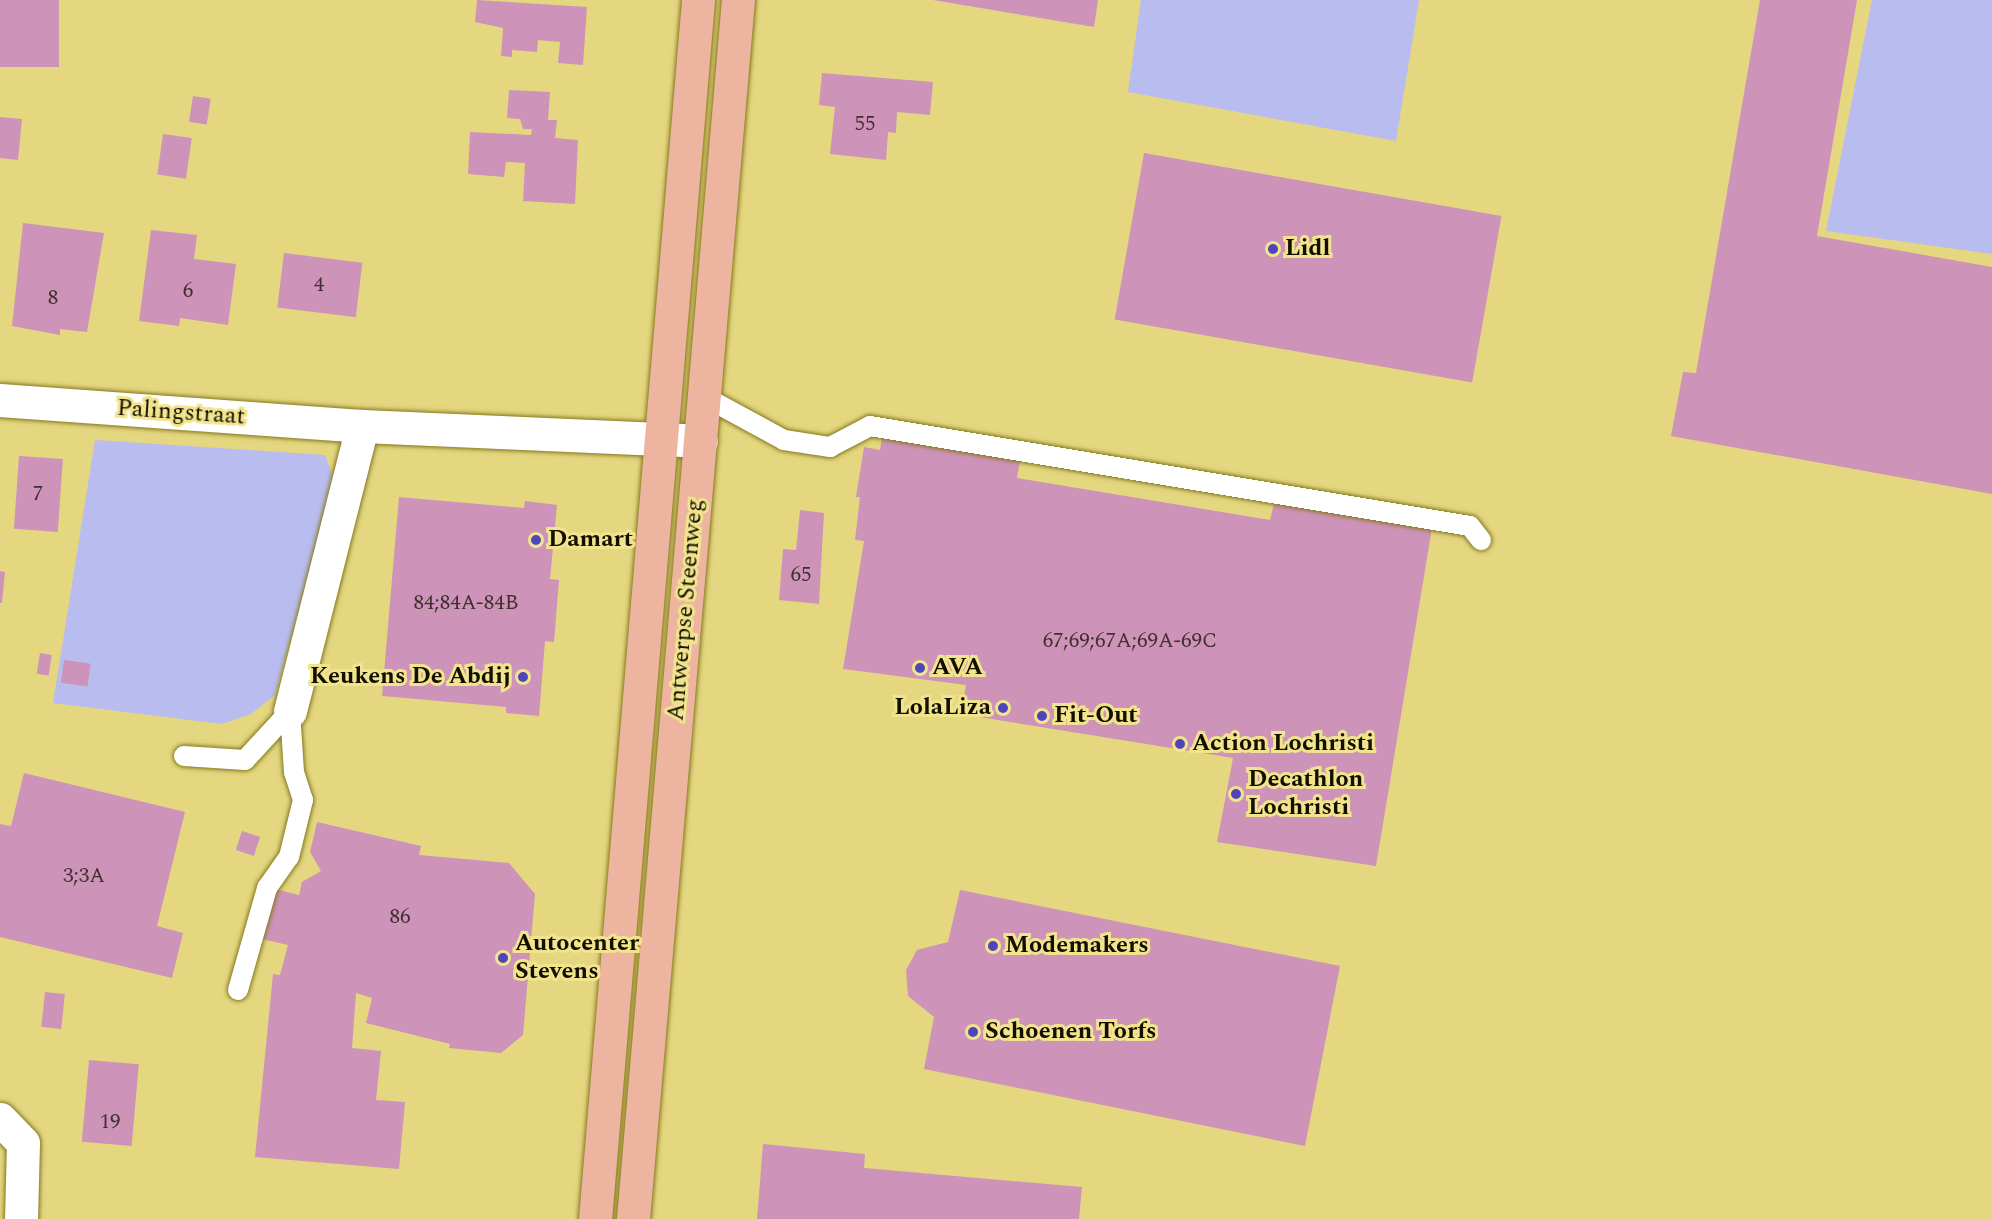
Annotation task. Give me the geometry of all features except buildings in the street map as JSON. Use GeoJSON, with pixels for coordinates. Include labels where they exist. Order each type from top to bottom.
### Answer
{"type":"FeatureCollection","features":[{"type":"Feature","properties":{"kind":"main road","name":"Antwerpse Steenweg"},"geometry":{"type":"LineString","coordinates":[[595,1219],[663,440],[698,0]]}},
{"type":"Feature","properties":{"kind":"main road","name":"Antwerpse Steenweg"},"geometry":{"type":"LineString","coordinates":[[633,1219],[738,0]]}},
{"type":"Feature","properties":{"kind":"street","name":"Palingstraat"},"geometry":{"type":"LineString","coordinates":[[0,400],[362,426],[701,441]]}},
{"type":"Feature","properties":{"kind":"street"},"geometry":{"type":"LineString","coordinates":[[290,711],[362,426]]}},
{"type":"Feature","properties":{"kind":"street"},"geometry":{"type":"LineString","coordinates":[[0,1119],[23,1143],[21,1219]]}},
{"type":"Feature","properties":{"kind":"lane"},"geometry":{"type":"LineString","coordinates":[[705,397],[784,440],[830,447],[870,426],[1470,526],[1480,540]]}},
{"type":"Feature","properties":{"kind":"lane"},"geometry":{"type":"LineString","coordinates":[[184,756],[245,760],[290,711]]}},
{"type":"Feature","properties":{"kind":"lane"},"geometry":{"type":"LineString","coordinates":[[238,990],[267,888],[289,857],[303,800],[294,772],[290,711]]}},
{"type":"Feature","properties":{"kind":"shaded area"},"geometry":{"type":"Polygon","coordinates":[[[1141,0],[1419,0],[1396,141],[1128,92],[1141,0]]]}},
{"type":"Feature","properties":{"kind":"shaded area"},"geometry":{"type":"Polygon","coordinates":[[[1872,0],[1992,0],[1992,254],[1826,231],[1872,0]]]}},
{"type":"Feature","properties":{"kind":"shaded area"},"geometry":{"type":"Polygon","coordinates":[[[95,440],[325,455],[334,480],[275,695],[251,714],[222,724],[53,703],[95,440]]]}},
{"type":"Feature","properties":{"kind":"place","name":"Lidl"},"geometry":{"type":"Point","coordinates":[1273,249]}},
{"type":"Feature","properties":{"kind":"place","name":"Damart"},"geometry":{"type":"Point","coordinates":[536,540]}},
{"type":"Feature","properties":{"kind":"place","name":"AVA"},"geometry":{"type":"Point","coordinates":[920,668]}},
{"type":"Feature","properties":{"kind":"place","name":"Keukens De Abdij"},"geometry":{"type":"Point","coordinates":[523,677]}},
{"type":"Feature","properties":{"kind":"place","name":"LolaLiza"},"geometry":{"type":"Point","coordinates":[1003,708]}},
{"type":"Feature","properties":{"kind":"place","name":"Fit-Out"},"geometry":{"type":"Point","coordinates":[1042,716]}},
{"type":"Feature","properties":{"kind":"place","name":"Action Lochristi"},"geometry":{"type":"Point","coordinates":[1180,744]}},
{"type":"Feature","properties":{"kind":"place","name":"Decathlon Lochristi"},"geometry":{"type":"Point","coordinates":[1236,794]}},
{"type":"Feature","properties":{"kind":"place","name":"Modemakers"},"geometry":{"type":"Point","coordinates":[993,946]}},
{"type":"Feature","properties":{"kind":"place","name":"Autocenter Stevens"},"geometry":{"type":"Point","coordinates":[503,958]}},
{"type":"Feature","properties":{"kind":"place","name":"Schoenen Torfs"},"geometry":{"type":"Point","coordinates":[973,1032]}}]}
